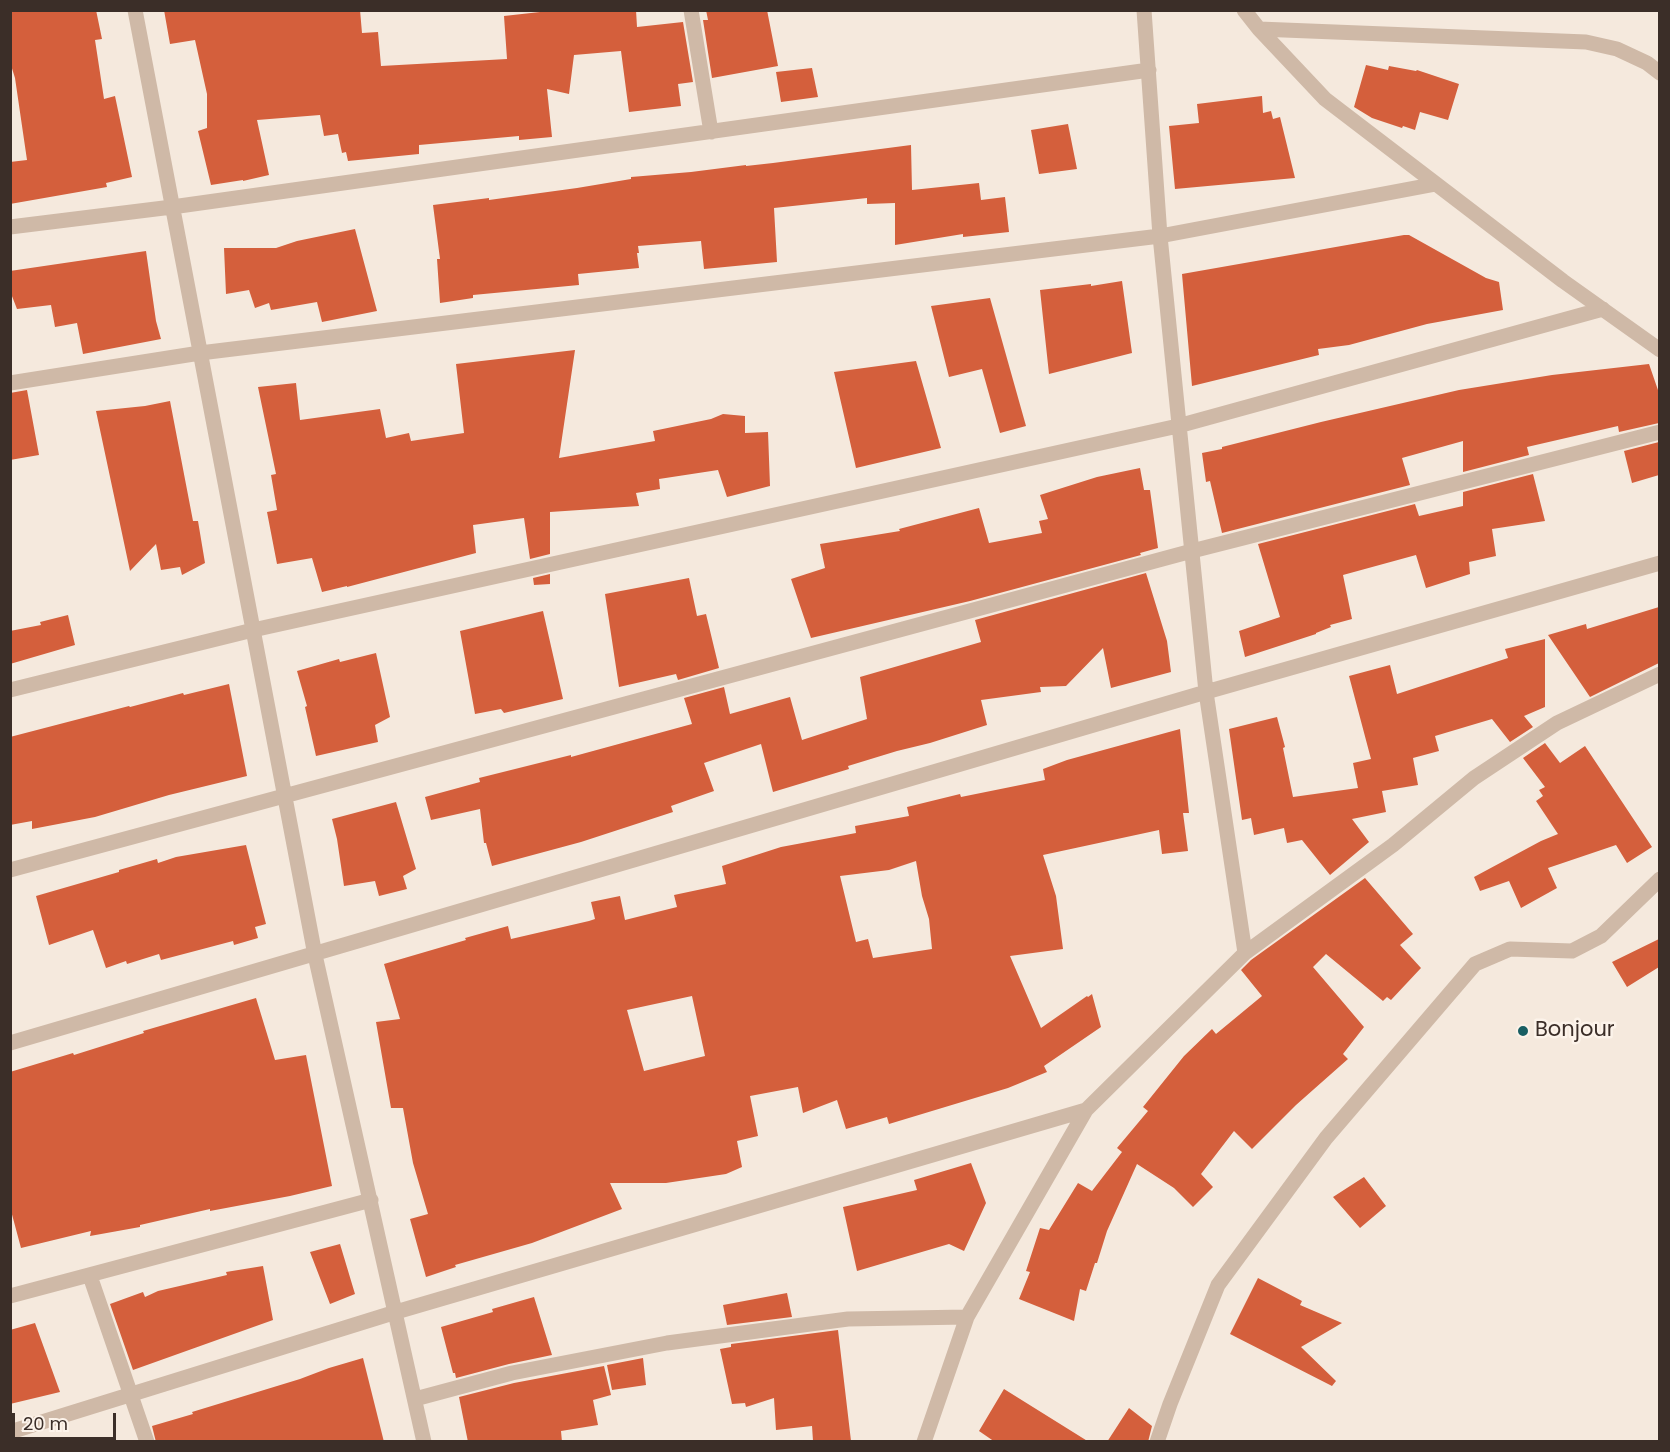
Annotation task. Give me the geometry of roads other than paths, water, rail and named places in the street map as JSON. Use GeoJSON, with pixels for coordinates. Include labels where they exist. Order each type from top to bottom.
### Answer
{"type":"FeatureCollection","features":[{"type":"Feature","properties":{"kind":"street"},"geometry":{"type":"LineString","coordinates":[[135,10],[315,954],[424,1442]]}},
{"type":"Feature","properties":{"kind":"street"},"geometry":{"type":"LineString","coordinates":[[691,10],[711,132]]}},
{"type":"Feature","properties":{"kind":"street"},"geometry":{"type":"LineString","coordinates":[[1144,10],[1160,236],[1206,692],[1245,953]]}},
{"type":"Feature","properties":{"kind":"street"},"geometry":{"type":"LineString","coordinates":[[1244,10],[1325,99],[1563,281],[1659,350]]}},
{"type":"Feature","properties":{"kind":"street"},"geometry":{"type":"LineString","coordinates":[[1259,29],[1586,42],[1617,49],[1647,63],[1659,73]]}},
{"type":"Feature","properties":{"kind":"street"},"geometry":{"type":"LineString","coordinates":[[10,227],[172,207],[1149,70]]}},
{"type":"Feature","properties":{"kind":"street"},"geometry":{"type":"LineString","coordinates":[[10,383],[200,353],[1160,236],[1436,184]]}},
{"type":"Feature","properties":{"kind":"street"},"geometry":{"type":"LineString","coordinates":[[10,690],[253,630],[1178,426],[1603,309]]}},
{"type":"Feature","properties":{"kind":"street"},"geometry":{"type":"LineString","coordinates":[[10,870],[1192,551],[1659,432]]}},
{"type":"Feature","properties":{"kind":"street"},"geometry":{"type":"LineString","coordinates":[[10,1043],[1206,692],[1659,563]]}},
{"type":"Feature","properties":{"kind":"street"},"geometry":{"type":"LineString","coordinates":[[924,1442],[967,1317],[1086,1110],[1245,953],[1393,845],[1473,778],[1557,723],[1659,674]]}},
{"type":"Feature","properties":{"kind":"street"},"geometry":{"type":"LineString","coordinates":[[1157,1442],[1218,1285],[1326,1138],[1475,964],[1510,949],[1572,951],[1601,936],[1659,879]]}},
{"type":"Feature","properties":{"kind":"street"},"geometry":{"type":"LineString","coordinates":[[10,1432],[396,1312],[1086,1110]]}},
{"type":"Feature","properties":{"kind":"street"},"geometry":{"type":"LineString","coordinates":[[10,1296],[371,1200]]}},
{"type":"Feature","properties":{"kind":"street"},"geometry":{"type":"LineString","coordinates":[[90,1276],[147,1442]]}},
{"type":"Feature","properties":{"kind":"street"},"geometry":{"type":"LineString","coordinates":[[415,1399],[512,1373],[667,1343],[848,1318],[967,1317]]}},
{"type":"Feature","properties":{"kind":"place","name":"Bonjour"},"geometry":{"type":"Point","coordinates":[1523,1031]}}]}
